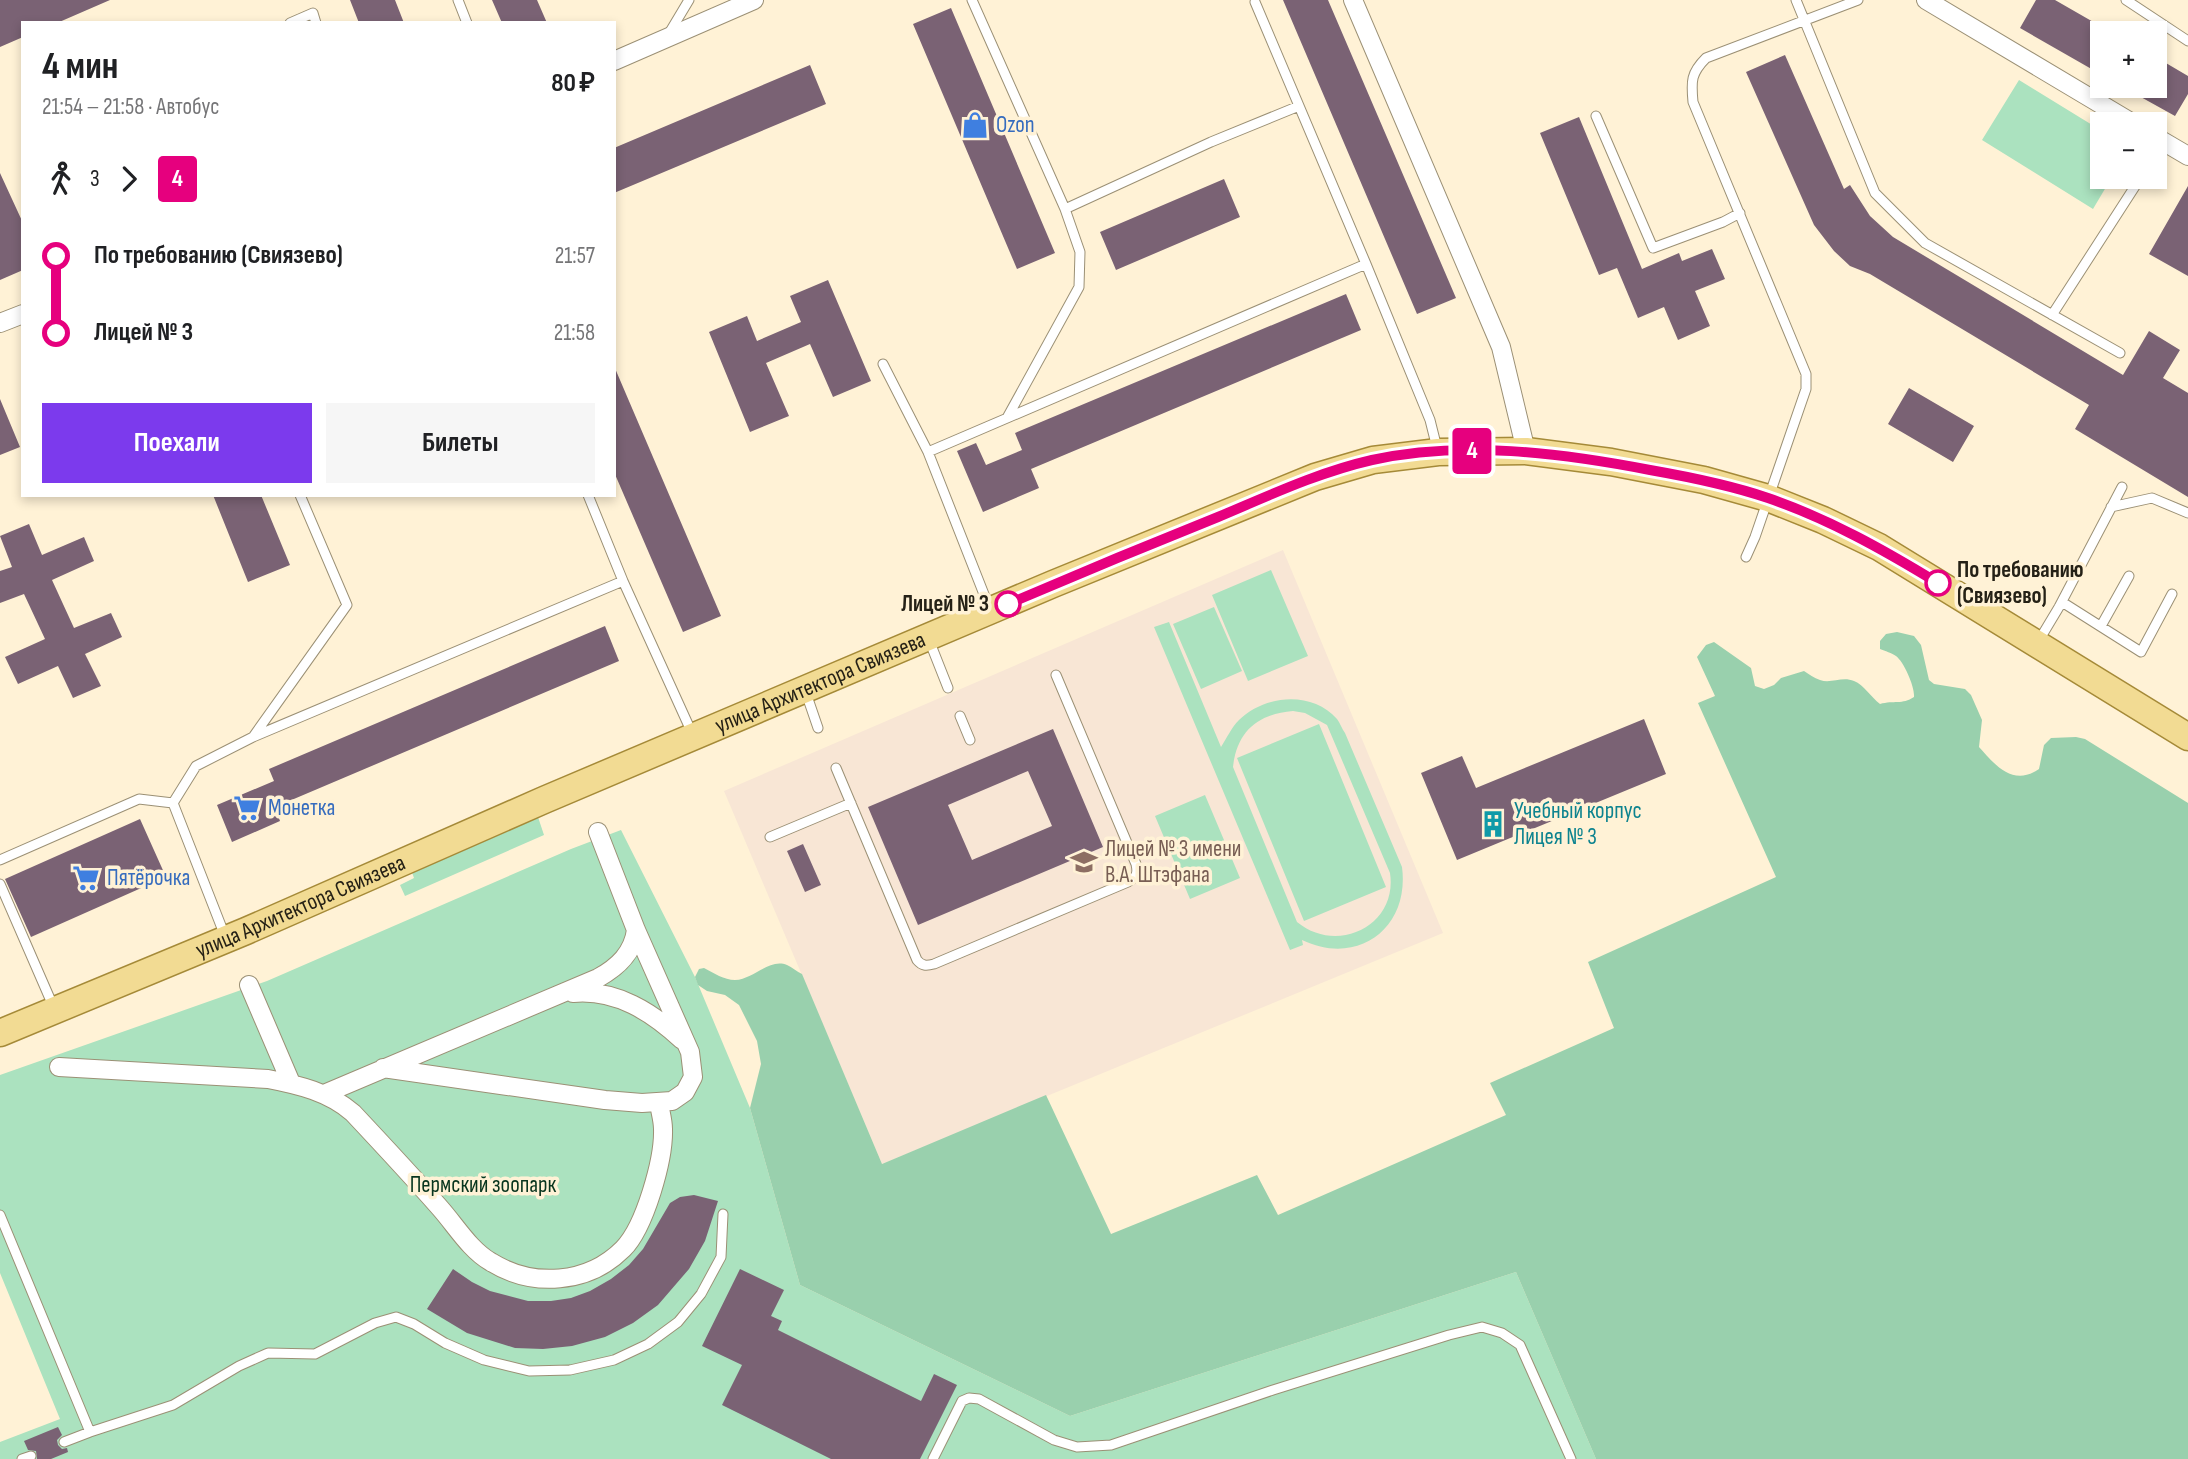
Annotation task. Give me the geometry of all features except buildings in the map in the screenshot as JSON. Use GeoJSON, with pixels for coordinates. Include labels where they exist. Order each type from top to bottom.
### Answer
{"type":"FeatureCollection","features":[{"type":"Feature","properties":{"kind":"main road","name":"улица Архитектора Свиязева"},"geometry":{"type":"LineString","coordinates":[[0,1033],[990,612],[1315,477],[1373,460],[1438,452],[1526,451],[1611,462],[1690,477],[1768,498],[1879,547],[2188,737]]}},
{"type":"Feature","properties":{"kind":"street"},"geometry":{"type":"LineString","coordinates":[[616,60],[754,0]]}},
{"type":"Feature","properties":{"kind":"street"},"geometry":{"type":"LineString","coordinates":[[1353,0],[1501,347],[1526,451]]}},
{"type":"Feature","properties":{"kind":"street"},"geometry":{"type":"LineString","coordinates":[[1926,0],[2114,112]]}},
{"type":"Feature","properties":{"kind":"street"},"geometry":{"type":"LineString","coordinates":[[2167,146],[2186,151]]}},
{"type":"Feature","properties":{"kind":"street"},"geometry":{"type":"LineString","coordinates":[[0,323],[21,315]]}},
{"type":"Feature","properties":{"kind":"street"},"geometry":{"type":"LineString","coordinates":[[383,1068],[605,1100],[659,1103],[672,1101],[690,1086],[692,1063],[686,1044],[636,930],[598,832]]}},
{"type":"Feature","properties":{"kind":"street"},"geometry":{"type":"LineString","coordinates":[[324,1094],[598,978],[619,964],[631,948],[636,930]]}},
{"type":"Feature","properties":{"kind":"street"},"geometry":{"type":"LineString","coordinates":[[249,985],[291,1083]]}},
{"type":"Feature","properties":{"kind":"street"},"geometry":{"type":"LineString","coordinates":[[559,994],[591,992],[617,997],[652,1017],[686,1044]]}},
{"type":"Feature","properties":{"kind":"street"},"geometry":{"type":"LineString","coordinates":[[59,1067],[268,1079],[324,1094],[342,1103],[354,1114],[422,1187],[474,1249],[488,1261],[518,1274],[549,1280],[578,1276],[592,1270],[614,1256],[633,1236],[640,1223],[661,1154],[663,1128],[659,1103]]}},
{"type":"Feature","properties":{"kind":"lane"},"geometry":{"type":"LineString","coordinates":[[457,0],[466,21]]}},
{"type":"Feature","properties":{"kind":"lane"},"geometry":{"type":"LineString","coordinates":[[666,39],[689,0]]}},
{"type":"Feature","properties":{"kind":"lane"},"geometry":{"type":"LineString","coordinates":[[972,0],[1065,209],[1080,252],[1079,287],[1007,418]]}},
{"type":"Feature","properties":{"kind":"lane"},"geometry":{"type":"LineString","coordinates":[[1796,0],[1875,193],[1925,243],[2120,353]]}},
{"type":"Feature","properties":{"kind":"lane"},"geometry":{"type":"LineString","coordinates":[[1746,557],[1806,389],[1806,374],[1693,102],[1691,86],[1695,70],[1706,58],[1858,0]]}},
{"type":"Feature","properties":{"kind":"lane"},"geometry":{"type":"LineString","coordinates":[[2126,0],[2188,41]]}},
{"type":"Feature","properties":{"kind":"lane"},"geometry":{"type":"LineString","coordinates":[[1255,2],[1430,420],[1438,452]]}},
{"type":"Feature","properties":{"kind":"lane"},"geometry":{"type":"LineString","coordinates":[[295,21],[313,13],[315,21]]}},
{"type":"Feature","properties":{"kind":"lane"},"geometry":{"type":"LineString","coordinates":[[1065,209],[1211,142],[1299,106]]}},
{"type":"Feature","properties":{"kind":"lane"},"geometry":{"type":"LineString","coordinates":[[1597,116],[1653,248],[1740,213]]}},
{"type":"Feature","properties":{"kind":"lane"},"geometry":{"type":"LineString","coordinates":[[2052,315],[2133,189]]}},
{"type":"Feature","properties":{"kind":"lane"},"geometry":{"type":"LineString","coordinates":[[928,452],[1366,264]]}},
{"type":"Feature","properties":{"kind":"lane"},"geometry":{"type":"LineString","coordinates":[[883,364],[928,452],[990,612]]}},
{"type":"Feature","properties":{"kind":"lane"},"geometry":{"type":"LineString","coordinates":[[2038,643],[2122,487]]}},
{"type":"Feature","properties":{"kind":"lane"},"geometry":{"type":"LineString","coordinates":[[253,737],[347,605],[301,497]]}},
{"type":"Feature","properties":{"kind":"lane"},"geometry":{"type":"LineString","coordinates":[[588,497],[694,738]]}},
{"type":"Feature","properties":{"kind":"lane"},"geometry":{"type":"LineString","coordinates":[[2111,508],[2152,498],[2188,513]]}},
{"type":"Feature","properties":{"kind":"lane"},"geometry":{"type":"LineString","coordinates":[[2101,626],[2129,576]]}},
{"type":"Feature","properties":{"kind":"lane"},"geometry":{"type":"LineString","coordinates":[[173,803],[196,765],[253,737],[623,581]]}},
{"type":"Feature","properties":{"kind":"lane"},"geometry":{"type":"LineString","coordinates":[[2062,602],[2141,652],[2172,594]]}},
{"type":"Feature","properties":{"kind":"lane"},"geometry":{"type":"LineString","coordinates":[[929,638],[948,688]]}},
{"type":"Feature","properties":{"kind":"lane"},"geometry":{"type":"LineString","coordinates":[[836,768],[920,964],[926,966],[1135,878],[1138,872],[1136,864],[1056,675]]}},
{"type":"Feature","properties":{"kind":"lane"},"geometry":{"type":"LineString","coordinates":[[805,691],[818,728]]}},
{"type":"Feature","properties":{"kind":"lane"},"geometry":{"type":"LineString","coordinates":[[960,716],[970,740]]}},
{"type":"Feature","properties":{"kind":"lane"},"geometry":{"type":"LineString","coordinates":[[0,860],[139,799],[173,803]]}},
{"type":"Feature","properties":{"kind":"lane"},"geometry":{"type":"LineString","coordinates":[[173,803],[226,938]]}},
{"type":"Feature","properties":{"kind":"lane"},"geometry":{"type":"LineString","coordinates":[[770,837],[851,803]]}},
{"type":"Feature","properties":{"kind":"lane"},"geometry":{"type":"LineString","coordinates":[[0,884],[55,1011]]}},
{"type":"Feature","properties":{"kind":"lane"},"geometry":{"type":"LineString","coordinates":[[64,1443],[173,1405],[239,1366],[268,1353],[316,1354],[375,1322],[396,1317],[484,1360],[529,1371],[570,1370],[614,1360],[648,1344],[678,1322],[701,1294],[721,1257],[723,1214]]}},
{"type":"Feature","properties":{"kind":"lane"},"geometry":{"type":"LineString","coordinates":[[0,1215],[90,1432]]}},
{"type":"Feature","properties":{"kind":"lane"},"geometry":{"type":"LineString","coordinates":[[933,1459],[962,1401],[970,1398],[979,1399],[1054,1440],[1077,1447],[1111,1445],[1273,1390],[1482,1327],[1502,1333],[1520,1345],[1571,1459]]}},
{"type":"Feature","properties":{"kind":"shaded area","name":"Лицей № 3 имени В.А. Штэфана"},"geometry":{"type":"Polygon","coordinates":[[[1283,550],[1443,933],[882,1164],[724,791],[1283,550]]]}},
{"type":"Feature","properties":{"kind":"green space"},"geometry":{"type":"Polygon","coordinates":[[[2019,80],[2090,124],[2090,189],[2105,189],[2093,209],[1982,140],[2019,80]]]}},
{"type":"Feature","properties":{"kind":"green space"},"geometry":{"type":"Polygon","coordinates":[[[1271,570],[1308,656],[1248,681],[1212,595],[1271,570]]]}},
{"type":"Feature","properties":{"kind":"green space"},"geometry":{"type":"Polygon","coordinates":[[[1214,607],[1242,671],[1201,689],[1173,624],[1214,607]]]}},
{"type":"Feature","properties":{"kind":"green space"},"geometry":{"type":"Polygon","coordinates":[[[1169,622],[1221,747],[1239,720],[1261,705],[1274,701],[1288,699],[1315,703],[1337,719],[1402,867],[1402,889],[1398,908],[1389,924],[1376,937],[1360,945],[1342,949],[1323,947],[1302,940],[1303,945],[1290,950],[1154,627],[1169,622]],[[1293,711],[1269,716],[1251,727],[1239,743],[1233,767],[1297,922],[1313,932],[1330,936],[1346,935],[1362,930],[1375,920],[1384,908],[1390,892],[1390,873],[1327,725],[1305,713],[1293,711]]]}},
{"type":"Feature","properties":{"kind":"green space"},"geometry":{"type":"Polygon","coordinates":[[[1897,632],[1914,636],[1921,645],[1929,680],[1934,684],[1965,689],[1971,695],[1982,720],[1979,747],[2005,772],[2021,776],[2030,774],[2039,769],[2044,745],[2051,738],[2076,737],[2085,739],[2188,803],[2188,1459],[1596,1459],[1516,1272],[1070,1416],[800,1285],[750,1108],[761,1064],[757,1041],[739,1005],[725,995],[707,991],[698,985],[695,977],[699,969],[704,968],[723,978],[735,980],[774,964],[789,966],[802,974],[882,1164],[1046,1095],[1111,1234],[1257,1175],[1278,1215],[1506,1115],[1490,1083],[1614,1028],[1588,962],[1776,877],[1698,703],[1715,696],[1697,657],[1706,645],[1714,642],[1751,668],[1755,686],[1764,689],[1781,678],[1804,671],[1824,681],[1854,681],[1880,704],[1906,701],[1914,697],[1911,681],[1899,659],[1880,649],[1880,641],[1886,634],[1897,632]]]}},
{"type":"Feature","properties":{"kind":"green space"},"geometry":{"type":"Polygon","coordinates":[[[1319,724],[1386,887],[1304,921],[1237,758],[1319,724]]]}},
{"type":"Feature","properties":{"kind":"green space"},"geometry":{"type":"Polygon","coordinates":[[[1205,795],[1240,878],[1190,899],[1155,816],[1205,795]]]}},
{"type":"Feature","properties":{"kind":"green space"},"geometry":{"type":"Polygon","coordinates":[[[536,811],[544,835],[405,896],[400,885],[414,878],[409,864],[536,811]]]}},
{"type":"Feature","properties":{"kind":"green space","name":"Пермский зоопарк"},"geometry":{"type":"Polygon","coordinates":[[[621,830],[695,977],[750,1108],[800,1285],[1070,1416],[1516,1272],[1596,1459],[0,1459],[0,1442],[60,1419],[0,1273],[0,1075],[267,981],[571,849],[621,830]]]}},
{"type":"Feature","properties":{"kind":"bus line","name":"4"},"geometry":{"type":"LineString","coordinates":[[1008,604],[1315,477],[1373,460],[1438,452],[1526,451],[1611,462],[1704,480],[1768,498],[1823,520],[1879,547],[1938,583]]}},
{"type":"Feature","properties":{"kind":"place","name":"Ozon"},"geometry":{"type":"Point","coordinates":[975,125]}},
{"type":"Feature","properties":{"kind":"place","name":"По требованию (Свиязево)"},"geometry":{"type":"Point","coordinates":[1938,583]}},
{"type":"Feature","properties":{"kind":"place","name":"Лицей № 3"},"geometry":{"type":"Point","coordinates":[1008,604]}},
{"type":"Feature","properties":{"kind":"place","name":"Монетка"},"geometry":{"type":"Point","coordinates":[247,808]}},
{"type":"Feature","properties":{"kind":"place","name":"Учебный корпус Лицея № 3"},"geometry":{"type":"Point","coordinates":[1493,824]}},
{"type":"Feature","properties":{"kind":"place","name":"Лицей № 3 имени В.А. Штэфана"},"geometry":{"type":"Point","coordinates":[1084,862]}},
{"type":"Feature","properties":{"kind":"place","name":"Пятёрочка"},"geometry":{"type":"Point","coordinates":[86,878]}}]}
